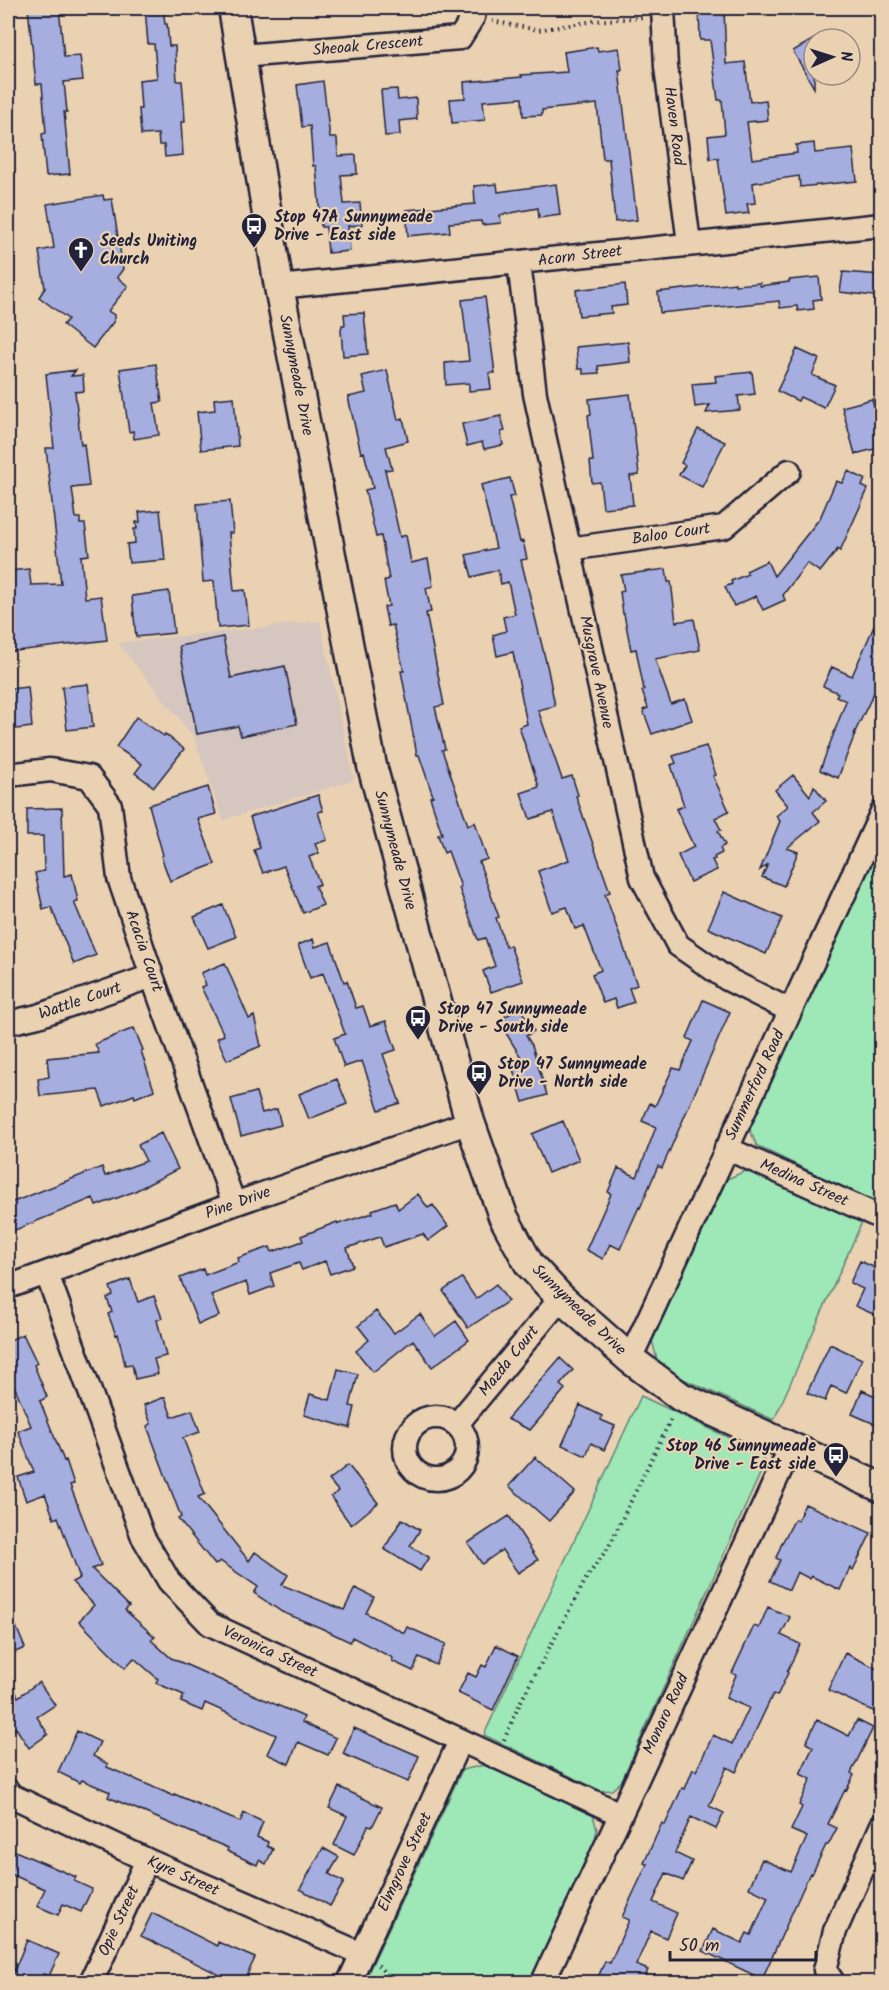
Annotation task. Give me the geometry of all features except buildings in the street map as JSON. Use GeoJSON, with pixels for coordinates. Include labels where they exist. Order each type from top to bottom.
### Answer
{"type":"FeatureCollection","features":[{"type":"Feature","properties":{"kind":"street","name":"Sunnymeade Drive"},"geometry":{"type":"LineString","coordinates":[[233,8],[279,287],[372,766],[470,1122],[503,1216],[529,1264],[561,1298],[630,1359],[681,1397],[882,1488]]}},
{"type":"Feature","properties":{"kind":"street","name":"Sheoak Crescent"},"geometry":{"type":"LineString","coordinates":[[242,57],[460,38],[474,12]]}},
{"type":"Feature","properties":{"kind":"street","name":"Haven Road"},"geometry":{"type":"LineString","coordinates":[[663,12],[666,67],[689,243]]}},
{"type":"Feature","properties":{"kind":"street","name":"Acorn Street"},"geometry":{"type":"LineString","coordinates":[[279,287],[689,243],[882,225]]}},
{"type":"Feature","properties":{"kind":"street","name":"Musgrave Avenue"},"geometry":{"type":"LineString","coordinates":[[519,263],[535,394],[642,878],[678,945],[727,980],[789,1011]]}},
{"type":"Feature","properties":{"kind":"street","name":"Baloo Court"},"geometry":{"type":"LineString","coordinates":[[569,549],[724,527],[789,471]]}},
{"type":"Feature","properties":{"kind":"street","name":"Acacia Court"},"geometry":{"type":"LineString","coordinates":[[8,775],[50,770],[89,777],[110,804],[119,878],[234,1204]]}},
{"type":"Feature","properties":{"kind":"street","name":"Summerford Road"},"geometry":{"type":"LineString","coordinates":[[630,1359],[882,812]]}},
{"type":"Feature","properties":{"kind":"street","name":"Wattle Court"},"geometry":{"type":"LineString","coordinates":[[8,1023],[38,1016],[152,976]]}},
{"type":"Feature","properties":{"kind":"street","name":"Pine Drive"},"geometry":{"type":"LineString","coordinates":[[8,1287],[234,1204],[470,1122]]}},
{"type":"Feature","properties":{"kind":"street","name":"Medina Street"},"geometry":{"type":"LineString","coordinates":[[726,1148],[882,1218]]}},
{"type":"Feature","properties":{"kind":"street","name":"Veronica Street"},"geometry":{"type":"LineString","coordinates":[[47,1274],[143,1537],[170,1581],[210,1624],[620,1814]]}},
{"type":"Feature","properties":{"kind":"street","name":"Mazda Court"},"geometry":{"type":"LineString","coordinates":[[457,1424],[561,1298]]}},
{"type":"Feature","properties":{"kind":"street","name":"Monaro Road"},"geometry":{"type":"LineString","coordinates":[[543,1983],[791,1447]]}},
{"type":"Feature","properties":{"kind":"street","name":"Elmgrove Street"},"geometry":{"type":"LineString","coordinates":[[349,1983],[460,1741]]}},
{"type":"Feature","properties":{"kind":"street","name":"Kyre Street"},"geometry":{"type":"LineString","coordinates":[[8,1791],[10,1795],[147,1860],[362,1954]]}},
{"type":"Feature","properties":{"kind":"street"},"geometry":{"type":"LineString","coordinates":[[833,1983],[825,1970],[835,1931],[882,1825]]}},
{"type":"Feature","properties":{"kind":"street","name":"Opie Street"},"geometry":{"type":"LineString","coordinates":[[90,1983],[147,1860]]}},
{"type":"Feature","properties":{"kind":"path"},"geometry":{"type":"LineString","coordinates":[[474,12],[538,30],[663,12]]}},
{"type":"Feature","properties":{"kind":"path"},"geometry":{"type":"LineString","coordinates":[[496,1757],[520,1703],[583,1586],[608,1548],[681,1397]]}},
{"type":"Feature","properties":{"kind":"shaded area"},"geometry":{"type":"Polygon","coordinates":[[[320,621],[354,780],[223,820],[194,737],[118,643],[320,621]]]}},
{"type":"Feature","properties":{"kind":"green space"},"geometry":{"type":"Polygon","coordinates":[[[881,830],[881,1201],[872,1201],[757,1146],[749,1128],[881,830]]]}},
{"type":"Feature","properties":{"kind":"green space"},"geometry":{"type":"Polygon","coordinates":[[[752,1168],[862,1222],[774,1420],[659,1368],[652,1340],[727,1179],[752,1168]]]}},
{"type":"Feature","properties":{"kind":"green space"},"geometry":{"type":"Polygon","coordinates":[[[641,1396],[759,1452],[765,1463],[621,1782],[612,1790],[601,1791],[484,1735],[641,1396]]]}},
{"type":"Feature","properties":{"kind":"green space"},"geometry":{"type":"Polygon","coordinates":[[[484,1765],[593,1815],[597,1830],[594,1842],[529,1982],[364,1982],[462,1770],[484,1765]]]}},
{"type":"Feature","properties":{"kind":"place","name":"Stop 47A Sunnymeade Drive - East side"},"geometry":{"type":"Point","coordinates":[254,249]}},
{"type":"Feature","properties":{"kind":"place","name":"Seeds Uniting Church"},"geometry":{"type":"Point","coordinates":[81,273]}},
{"type":"Feature","properties":{"kind":"place","name":"Stop 47 Sunnymeade Drive - South side"},"geometry":{"type":"Point","coordinates":[418,1041]}},
{"type":"Feature","properties":{"kind":"place","name":"Stop 47 Sunnymeade Drive - North side"},"geometry":{"type":"Point","coordinates":[479,1096]}},
{"type":"Feature","properties":{"kind":"place","name":"Stop 46 Sunnymeade Drive - East side"},"geometry":{"type":"Point","coordinates":[836,1478]}}]}
